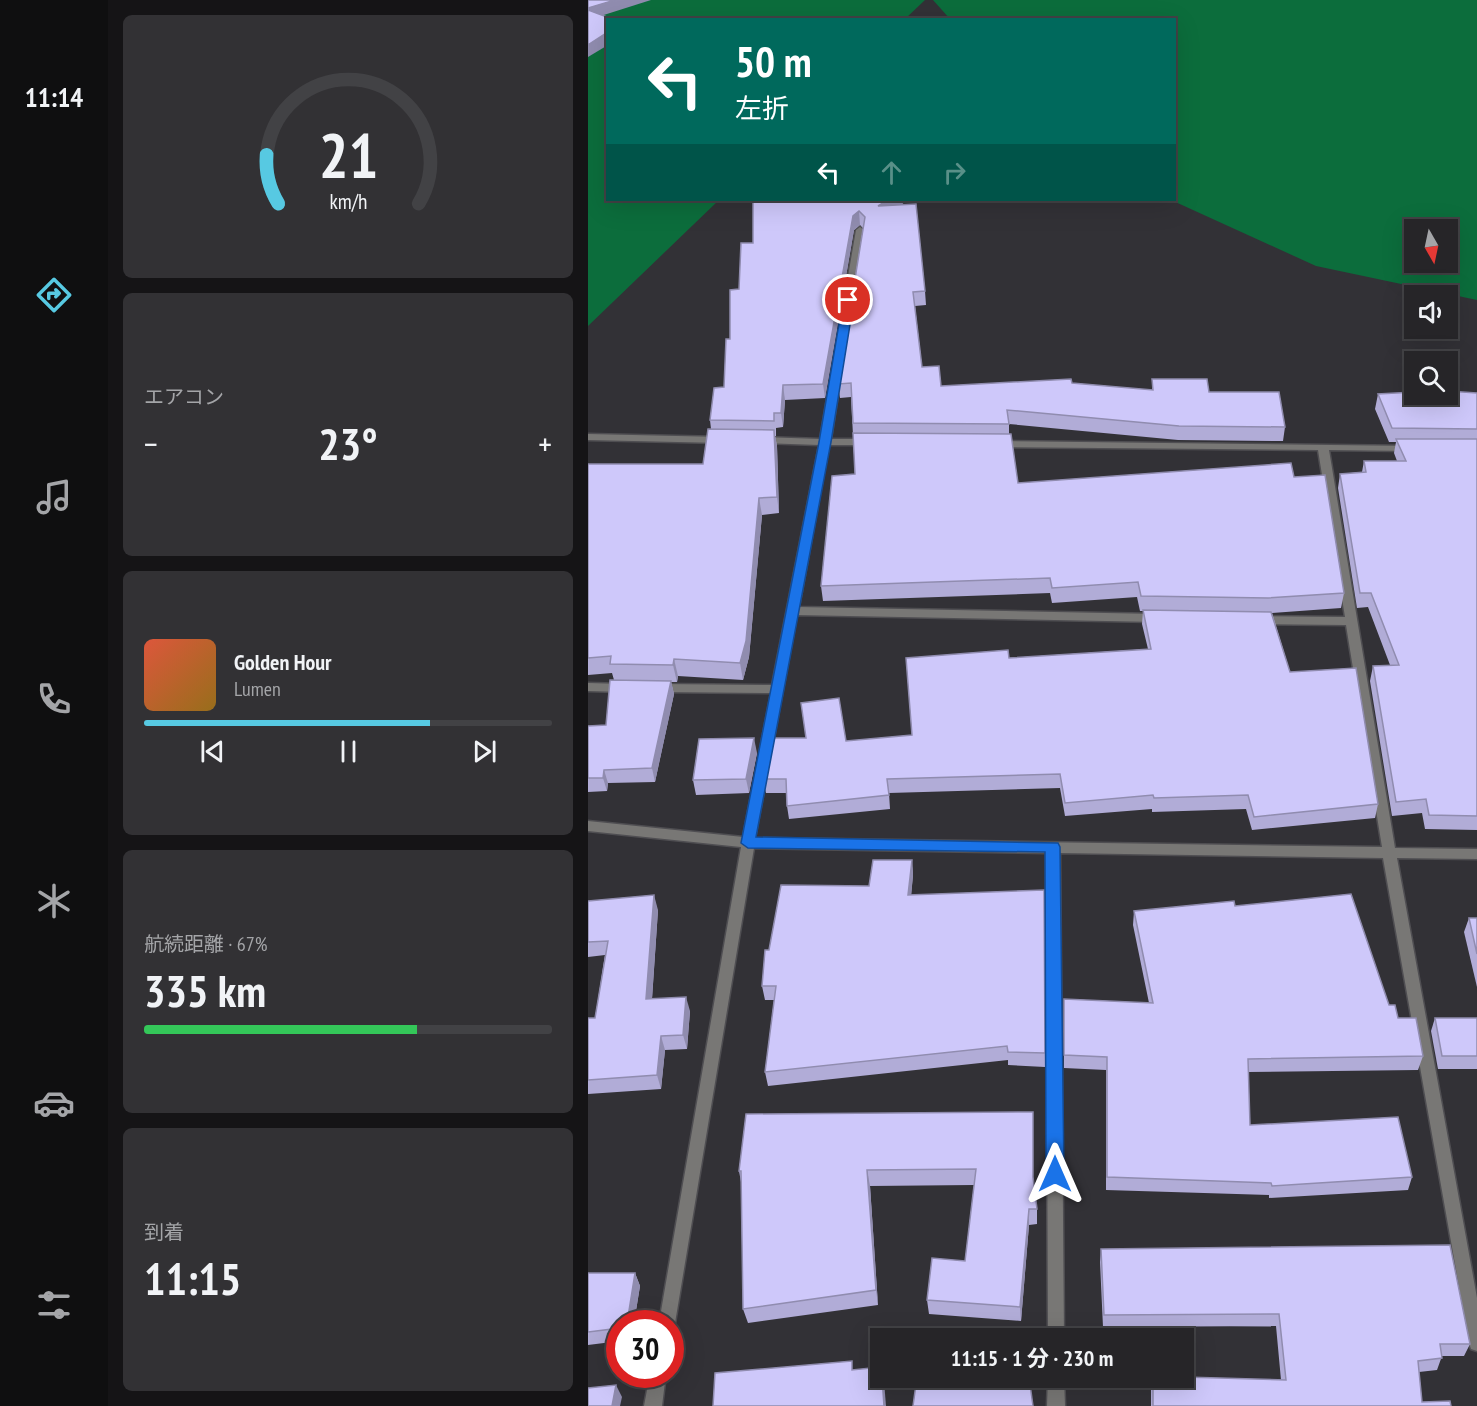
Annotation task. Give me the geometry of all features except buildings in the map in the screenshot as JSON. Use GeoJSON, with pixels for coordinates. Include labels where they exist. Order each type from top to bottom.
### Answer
{"type":"FeatureCollection","features":[{"type":"Feature","properties":{"kind":"street"},"geometry":{"type":"LineString","coordinates":[[669,1310],[748,843],[825,442],[860,230]]}},
{"type":"Feature","properties":{"kind":"street"},"geometry":{"type":"LineString","coordinates":[[588,437],[730,440]]}},
{"type":"Feature","properties":{"kind":"street"},"geometry":{"type":"LineString","coordinates":[[754,440],[884,442]]}},
{"type":"Feature","properties":{"kind":"street"},"geometry":{"type":"LineString","coordinates":[[979,443],[1418,448]]}},
{"type":"Feature","properties":{"kind":"street"},"geometry":{"type":"LineString","coordinates":[[1323,447],[1389,852],[1477,1343]]}},
{"type":"Feature","properties":{"kind":"street"},"geometry":{"type":"LineString","coordinates":[[793,611],[1172,618]]}},
{"type":"Feature","properties":{"kind":"street"},"geometry":{"type":"LineString","coordinates":[[1244,619],[1350,621]]}},
{"type":"Feature","properties":{"kind":"street"},"geometry":{"type":"LineString","coordinates":[[588,687],[777,689]]}},
{"type":"Feature","properties":{"kind":"street"},"geometry":{"type":"LineString","coordinates":[[588,826],[748,843],[1477,854]]}},
{"type":"Feature","properties":{"kind":"street"},"geometry":{"type":"LineString","coordinates":[[1053,847],[1056,1328]]}},
{"type":"Feature","properties":{"kind":"street"},"geometry":{"type":"LineString","coordinates":[[653,1406],[656,1388]]}},
{"type":"Feature","properties":{"kind":"street"},"geometry":{"type":"LineString","coordinates":[[1056,1388],[1056,1406]]}},
{"type":"Feature","properties":{"kind":"green space"},"geometry":{"type":"Polygon","coordinates":[[[606,0],[925,0],[906,18],[606,18],[606,201],[718,201],[588,326],[588,11],[606,0]]]}},
{"type":"Feature","properties":{"kind":"green space"},"geometry":{"type":"Polygon","coordinates":[[[933,0],[1477,0],[1477,300],[1458,296],[1458,285],[1406,285],[1316,266],[1173,201],[1176,201],[1176,18],[949,18],[933,0]]]}},
{"type":"Feature","properties":{"kind":"route"},"geometry":{"type":"LineString","coordinates":[[848,300],[825,442],[748,843],[1053,847],[1055,1174]]}}]}
